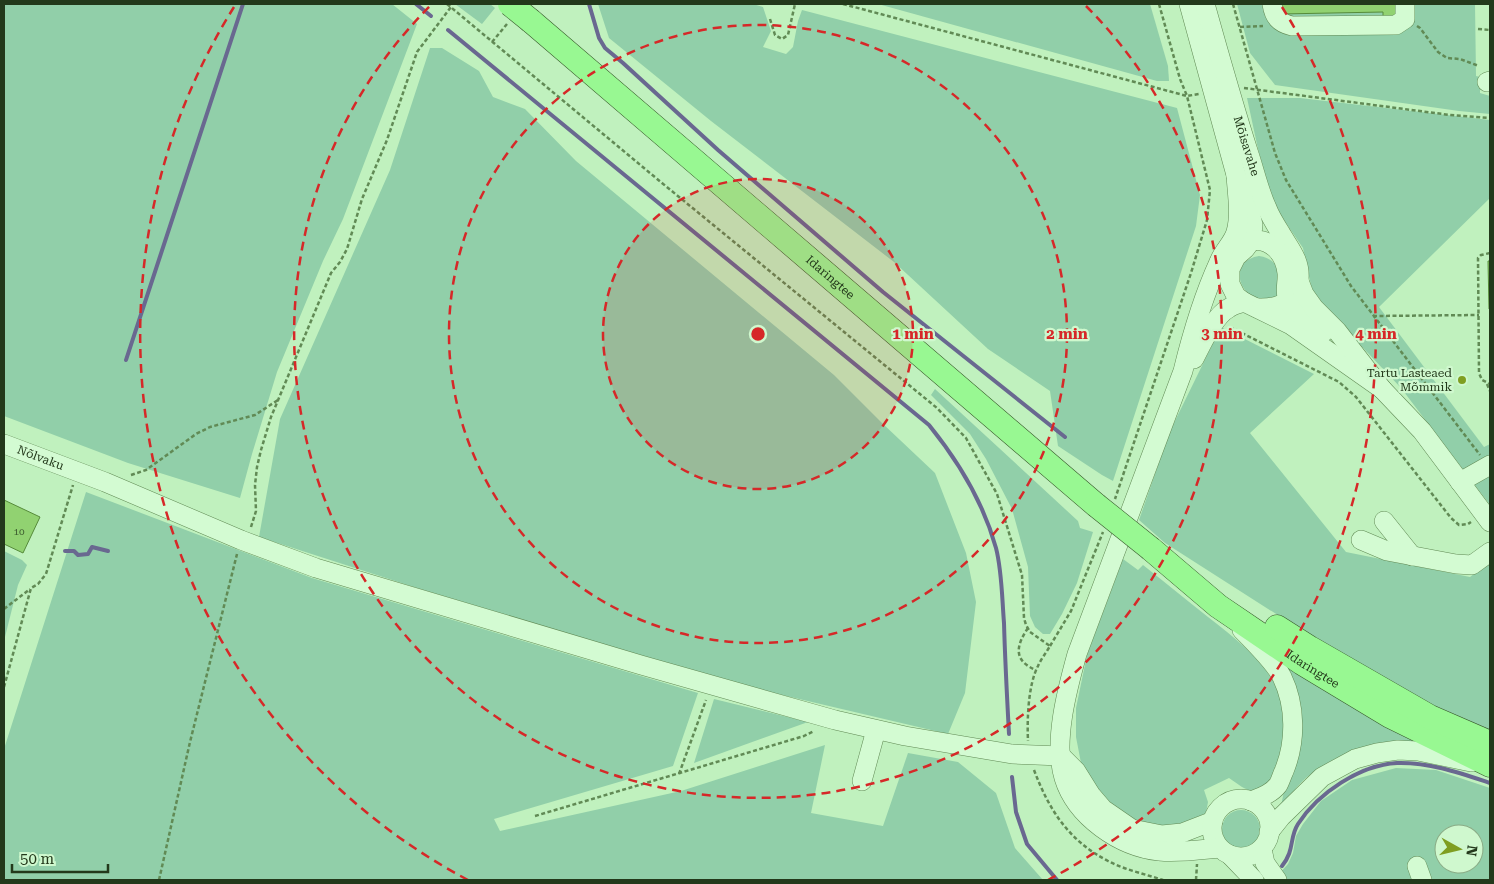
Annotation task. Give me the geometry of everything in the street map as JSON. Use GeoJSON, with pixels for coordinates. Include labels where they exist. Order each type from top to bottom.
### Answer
{"type":"FeatureCollection","features":[{"type":"Feature","properties":{"kind":"main road","name":"Idaringtee"},"geometry":{"type":"LineString","coordinates":[[510,4],[1105,505],[1151,549],[1218,606],[1302,662],[1390,716],[1490,766]]}},
{"type":"Feature","properties":{"kind":"main road","name":"Idaringtee"},"geometry":{"type":"LineString","coordinates":[[1151,549],[1310,648],[1430,717],[1490,743]]}},
{"type":"Feature","properties":{"kind":"street","name":"Mõisavahe"},"geometry":{"type":"LineString","coordinates":[[1189,4],[1236,175],[1249,208],[1253,225],[1251,241],[1236,257],[1230,269],[1230,284],[1236,296],[1291,325],[1382,389]]}},
{"type":"Feature","properties":{"kind":"street","name":"Mõisavahe"},"geometry":{"type":"LineString","coordinates":[[1205,4],[1237,117],[1266,207],[1280,234],[1297,258],[1299,281],[1304,294],[1314,308],[1356,354],[1382,389],[1422,431],[1460,482],[1482,521]]}},
{"type":"Feature","properties":{"kind":"street"},"geometry":{"type":"LineString","coordinates":[[1272,4],[1273,12],[1277,19],[1292,26],[1396,25],[1405,11]]}},
{"type":"Feature","properties":{"kind":"street"},"geometry":{"type":"LineString","coordinates":[[1236,175],[1238,222],[1236,234],[1220,259],[1209,287],[1190,341],[1182,371],[1077,654],[1065,698],[1061,738],[1064,778],[1074,798],[1091,820],[1113,835],[1141,847],[1158,851],[1225,851],[1236,857],[1245,857],[1254,854],[1266,840],[1281,816],[1322,777],[1355,759],[1391,751],[1418,751],[1490,766]]}},
{"type":"Feature","properties":{"kind":"street"},"geometry":{"type":"LineString","coordinates":[[1227,250],[1251,241],[1263,241],[1275,247],[1284,260],[1287,274],[1286,289],[1288,301]]}},
{"type":"Feature","properties":{"kind":"street"},"geometry":{"type":"LineString","coordinates":[[1182,371],[1193,362],[1204,339],[1228,308],[1250,305],[1270,309],[1281,305],[1288,301],[1296,292],[1299,281]]}},
{"type":"Feature","properties":{"kind":"street","name":"Mõisavahe"},"geometry":{"type":"LineString","coordinates":[[1288,301],[1296,310],[1356,354]]}},
{"type":"Feature","properties":{"kind":"street","name":"Nõlvaku"},"geometry":{"type":"LineString","coordinates":[[4,444],[105,482],[244,541],[316,568],[711,685],[836,720],[905,736],[1012,754],[1061,756]]}},
{"type":"Feature","properties":{"kind":"street"},"geometry":{"type":"LineString","coordinates":[[1460,482],[1486,461]]}},
{"type":"Feature","properties":{"kind":"street"},"geometry":{"type":"LineString","coordinates":[[1384,521],[1412,556]]}},
{"type":"Feature","properties":{"kind":"street"},"geometry":{"type":"LineString","coordinates":[[1361,540],[1387,551],[1456,564],[1472,564],[1490,552]]}},
{"type":"Feature","properties":{"kind":"street"},"geometry":{"type":"LineString","coordinates":[[1218,606],[1254,642],[1281,676],[1288,692],[1292,711],[1293,731],[1291,748],[1278,785],[1266,796],[1251,801]]}},
{"type":"Feature","properties":{"kind":"street"},"geometry":{"type":"LineString","coordinates":[[862,781],[876,730]]}},
{"type":"Feature","properties":{"kind":"street"},"geometry":{"type":"LineString","coordinates":[[1061,756],[1076,772],[1102,809],[1132,829],[1162,835],[1182,833],[1212,821]]}},
{"type":"Feature","properties":{"kind":"street"},"geometry":{"type":"LineString","coordinates":[[1254,880],[1214,840],[1212,821],[1216,812],[1232,800],[1242,799],[1251,801],[1260,806],[1266,813],[1269,822],[1265,863],[1277,880]]}},
{"type":"Feature","properties":{"kind":"path"},"geometry":{"type":"LineString","coordinates":[[447,4],[937,408],[966,438],[998,494],[1022,575],[1024,618],[1028,628],[1030,632],[1050,646]]}},
{"type":"Feature","properties":{"kind":"path"},"geometry":{"type":"LineString","coordinates":[[770,19],[775,34],[782,39],[788,36],[795,4]]}},
{"type":"Feature","properties":{"kind":"path"},"geometry":{"type":"LineString","coordinates":[[843,4],[1187,96],[1203,93]]}},
{"type":"Feature","properties":{"kind":"path"},"geometry":{"type":"LineString","coordinates":[[1105,505],[1191,273],[1207,220],[1210,190],[1187,96],[1180,79],[1159,4]]}},
{"type":"Feature","properties":{"kind":"path"},"geometry":{"type":"LineString","coordinates":[[1233,4],[1275,153],[1286,180],[1351,286],[1372,316],[1486,461]]}},
{"type":"Feature","properties":{"kind":"path"},"geometry":{"type":"LineString","coordinates":[[159,880],[228,587],[256,510],[256,485],[261,450],[271,417],[331,273],[347,249],[362,199],[387,140],[417,52],[451,7]]}},
{"type":"Feature","properties":{"kind":"path"},"geometry":{"type":"LineString","coordinates":[[1405,11],[1438,52],[1447,58],[1460,59],[1486,76]]}},
{"type":"Feature","properties":{"kind":"path"},"geometry":{"type":"LineString","coordinates":[[1478,29],[1490,30]]}},
{"type":"Feature","properties":{"kind":"path"},"geometry":{"type":"LineString","coordinates":[[1242,88],[1450,115],[1490,118]]}},
{"type":"Feature","properties":{"kind":"path"},"geometry":{"type":"LineString","coordinates":[[1490,253],[1478,258],[1479,373],[1482,380],[1489,384],[1490,391]]}},
{"type":"Feature","properties":{"kind":"path"},"geometry":{"type":"LineString","coordinates":[[1372,316],[1479,315]]}},
{"type":"Feature","properties":{"kind":"path"},"geometry":{"type":"LineString","coordinates":[[1222,324],[1339,382],[1356,397],[1451,518],[1459,525],[1482,521]]}},
{"type":"Feature","properties":{"kind":"path"},"geometry":{"type":"LineString","coordinates":[[105,482],[138,474],[196,434],[210,427],[255,415],[279,399]]}},
{"type":"Feature","properties":{"kind":"path"},"geometry":{"type":"LineString","coordinates":[[4,609],[46,574],[77,471]]}},
{"type":"Feature","properties":{"kind":"path"},"geometry":{"type":"LineString","coordinates":[[1103,530],[1070,611],[1036,670],[1028,709],[1028,755],[1042,792],[1056,816],[1073,837],[1109,861],[1163,880]]}},
{"type":"Feature","properties":{"kind":"path"},"geometry":{"type":"LineString","coordinates":[[4,687],[31,588]]}},
{"type":"Feature","properties":{"kind":"path"},"geometry":{"type":"LineString","coordinates":[[1028,628],[1020,645],[1018,655],[1020,661],[1036,670]]}},
{"type":"Feature","properties":{"kind":"path"},"geometry":{"type":"LineString","coordinates":[[679,774],[711,685]]}},
{"type":"Feature","properties":{"kind":"path"},"geometry":{"type":"LineString","coordinates":[[535,816],[804,736],[836,720]]}},
{"type":"Feature","properties":{"kind":"green space"},"geometry":{"type":"Polygon","coordinates":[[[4,4],[392,4],[417,24],[343,219],[323,261],[277,372],[240,498],[128,463],[4,416],[4,4]]]}},
{"type":"Feature","properties":{"kind":"green space"},"geometry":{"type":"Polygon","coordinates":[[[455,4],[490,4],[495,8],[482,24],[455,4]]]}},
{"type":"Feature","properties":{"kind":"green space"},"geometry":{"type":"Polygon","coordinates":[[[598,4],[753,4],[763,7],[771,31],[763,47],[786,54],[793,47],[802,10],[1177,108],[1200,195],[1196,226],[1113,481],[1058,446],[1050,391],[988,349],[894,262],[711,121],[609,38],[598,4]]]}},
{"type":"Feature","properties":{"kind":"green space"},"geometry":{"type":"Polygon","coordinates":[[[878,4],[1150,4],[1168,66],[1169,81],[1157,81],[878,4]]]}},
{"type":"Feature","properties":{"kind":"green space"},"geometry":{"type":"Polygon","coordinates":[[[1237,4],[1475,4],[1476,76],[1480,77],[1480,93],[1490,96],[1490,114],[1275,85],[1250,53],[1237,4]]]}},
{"type":"Feature","properties":{"kind":"green space"},"geometry":{"type":"Polygon","coordinates":[[[430,48],[442,48],[479,71],[493,97],[525,109],[576,161],[834,375],[935,473],[966,553],[976,602],[965,693],[948,734],[736,684],[420,589],[259,537],[280,419],[390,170],[430,48]]]}},
{"type":"Feature","properties":{"kind":"green space"},"geometry":{"type":"Polygon","coordinates":[[[1247,98],[1300,98],[1490,120],[1490,198],[1379,307],[1484,447],[1490,444],[1490,505],[1401,388],[1313,295],[1303,248],[1273,204],[1247,98]]]}},
{"type":"Feature","properties":{"kind":"green space"},"geometry":{"type":"Polygon","coordinates":[[[1259,256],[1267,258],[1276,265],[1279,276],[1278,296],[1266,299],[1256,298],[1247,292],[1242,285],[1241,267],[1248,260],[1259,256]]]}},
{"type":"Feature","properties":{"kind":"green space"},"geometry":{"type":"Polygon","coordinates":[[[1221,327],[1314,374],[1250,433],[1346,552],[1470,577],[1484,566],[1490,564],[1490,732],[1370,674],[1165,543],[1139,520],[1170,431],[1221,327]]]}},
{"type":"Feature","properties":{"kind":"green space"},"geometry":{"type":"Polygon","coordinates":[[[935,389],[1078,521],[1080,528],[1093,532],[1077,583],[1050,634],[1043,634],[1035,627],[1030,616],[1028,567],[1012,509],[986,459],[970,434],[931,395],[935,389]]]}},
{"type":"Feature","properties":{"kind":"green space"},"geometry":{"type":"Polygon","coordinates":[[[86,492],[312,578],[698,693],[673,766],[494,819],[500,831],[681,791],[825,745],[811,813],[883,826],[908,753],[958,762],[996,793],[1015,848],[1043,880],[4,880],[4,749],[86,492]]]}},
{"type":"Feature","properties":{"kind":"green space"},"geometry":{"type":"Polygon","coordinates":[[[4,551],[22,560],[27,565],[18,585],[4,641],[4,551]]]}},
{"type":"Feature","properties":{"kind":"green space"},"geometry":{"type":"Polygon","coordinates":[[[1123,559],[1138,570],[1143,565],[1241,643],[1267,671],[1276,687],[1282,705],[1284,725],[1282,748],[1277,768],[1269,782],[1264,787],[1252,792],[1229,778],[1204,790],[1208,802],[1206,813],[1175,828],[1141,824],[1116,809],[1091,781],[1081,763],[1076,737],[1076,708],[1087,655],[1123,559]]]}},
{"type":"Feature","properties":{"kind":"green space"},"geometry":{"type":"Polygon","coordinates":[[[1282,662],[1427,744],[1383,743],[1361,748],[1328,763],[1307,777],[1281,806],[1286,781],[1282,662]]]}},
{"type":"Feature","properties":{"kind":"green space"},"geometry":{"type":"Polygon","coordinates":[[[714,699],[808,722],[694,763],[714,699]]]}},
{"type":"Feature","properties":{"kind":"green space"},"geometry":{"type":"Polygon","coordinates":[[[1396,768],[1436,770],[1490,788],[1490,880],[1284,880],[1279,874],[1288,864],[1293,853],[1296,836],[1321,801],[1352,780],[1396,768]]]}},
{"type":"Feature","properties":{"kind":"green space"},"geometry":{"type":"Polygon","coordinates":[[[1241,810],[1254,816],[1260,829],[1254,842],[1241,848],[1228,842],[1222,829],[1228,816],[1241,810]]]}},
{"type":"Feature","properties":{"kind":"building"},"geometry":{"type":"Polygon","coordinates":[[[1281,4],[1396,4],[1396,19],[1383,19],[1383,12],[1281,14],[1281,4]]]}},
{"type":"Feature","properties":{"kind":"building"},"geometry":{"type":"Polygon","coordinates":[[[1488,261],[1490,261],[1490,309],[1489,309],[1488,261]]]}},
{"type":"Feature","properties":{"kind":"building"},"geometry":{"type":"Polygon","coordinates":[[[4,500],[40,517],[23,553],[4,544],[4,500]]]}},
{"type":"Feature","properties":{"kind":"waterway"},"geometry":{"type":"LineString","coordinates":[[126,360],[243,4]]}},
{"type":"Feature","properties":{"kind":"waterway"},"geometry":{"type":"LineString","coordinates":[[416,4],[431,16]]}},
{"type":"Feature","properties":{"kind":"waterway"},"geometry":{"type":"LineString","coordinates":[[589,4],[599,38],[605,48],[718,150],[883,292],[1065,437]]}},
{"type":"Feature","properties":{"kind":"waterway"},"geometry":{"type":"LineString","coordinates":[[448,30],[929,425],[969,483],[984,514],[996,548],[1002,585],[1009,734]]}},
{"type":"Feature","properties":{"kind":"waterway"},"geometry":{"type":"LineString","coordinates":[[65,551],[74,551],[78,555],[88,554],[92,547],[108,551]]}},
{"type":"Feature","properties":{"kind":"waterway"},"geometry":{"type":"LineString","coordinates":[[1282,866],[1289,855],[1295,829],[1306,813],[1328,792],[1355,775],[1369,769],[1397,763],[1421,764],[1490,783]]}},
{"type":"Feature","properties":{"kind":"waterway"},"geometry":{"type":"LineString","coordinates":[[1012,777],[1016,812],[1027,844],[1057,880]]}},
{"type":"Feature","properties":{"kind":"place","name":"Tartu Lasteaed Mõmmik"},"geometry":{"type":"Point","coordinates":[1462,380]}}]}
